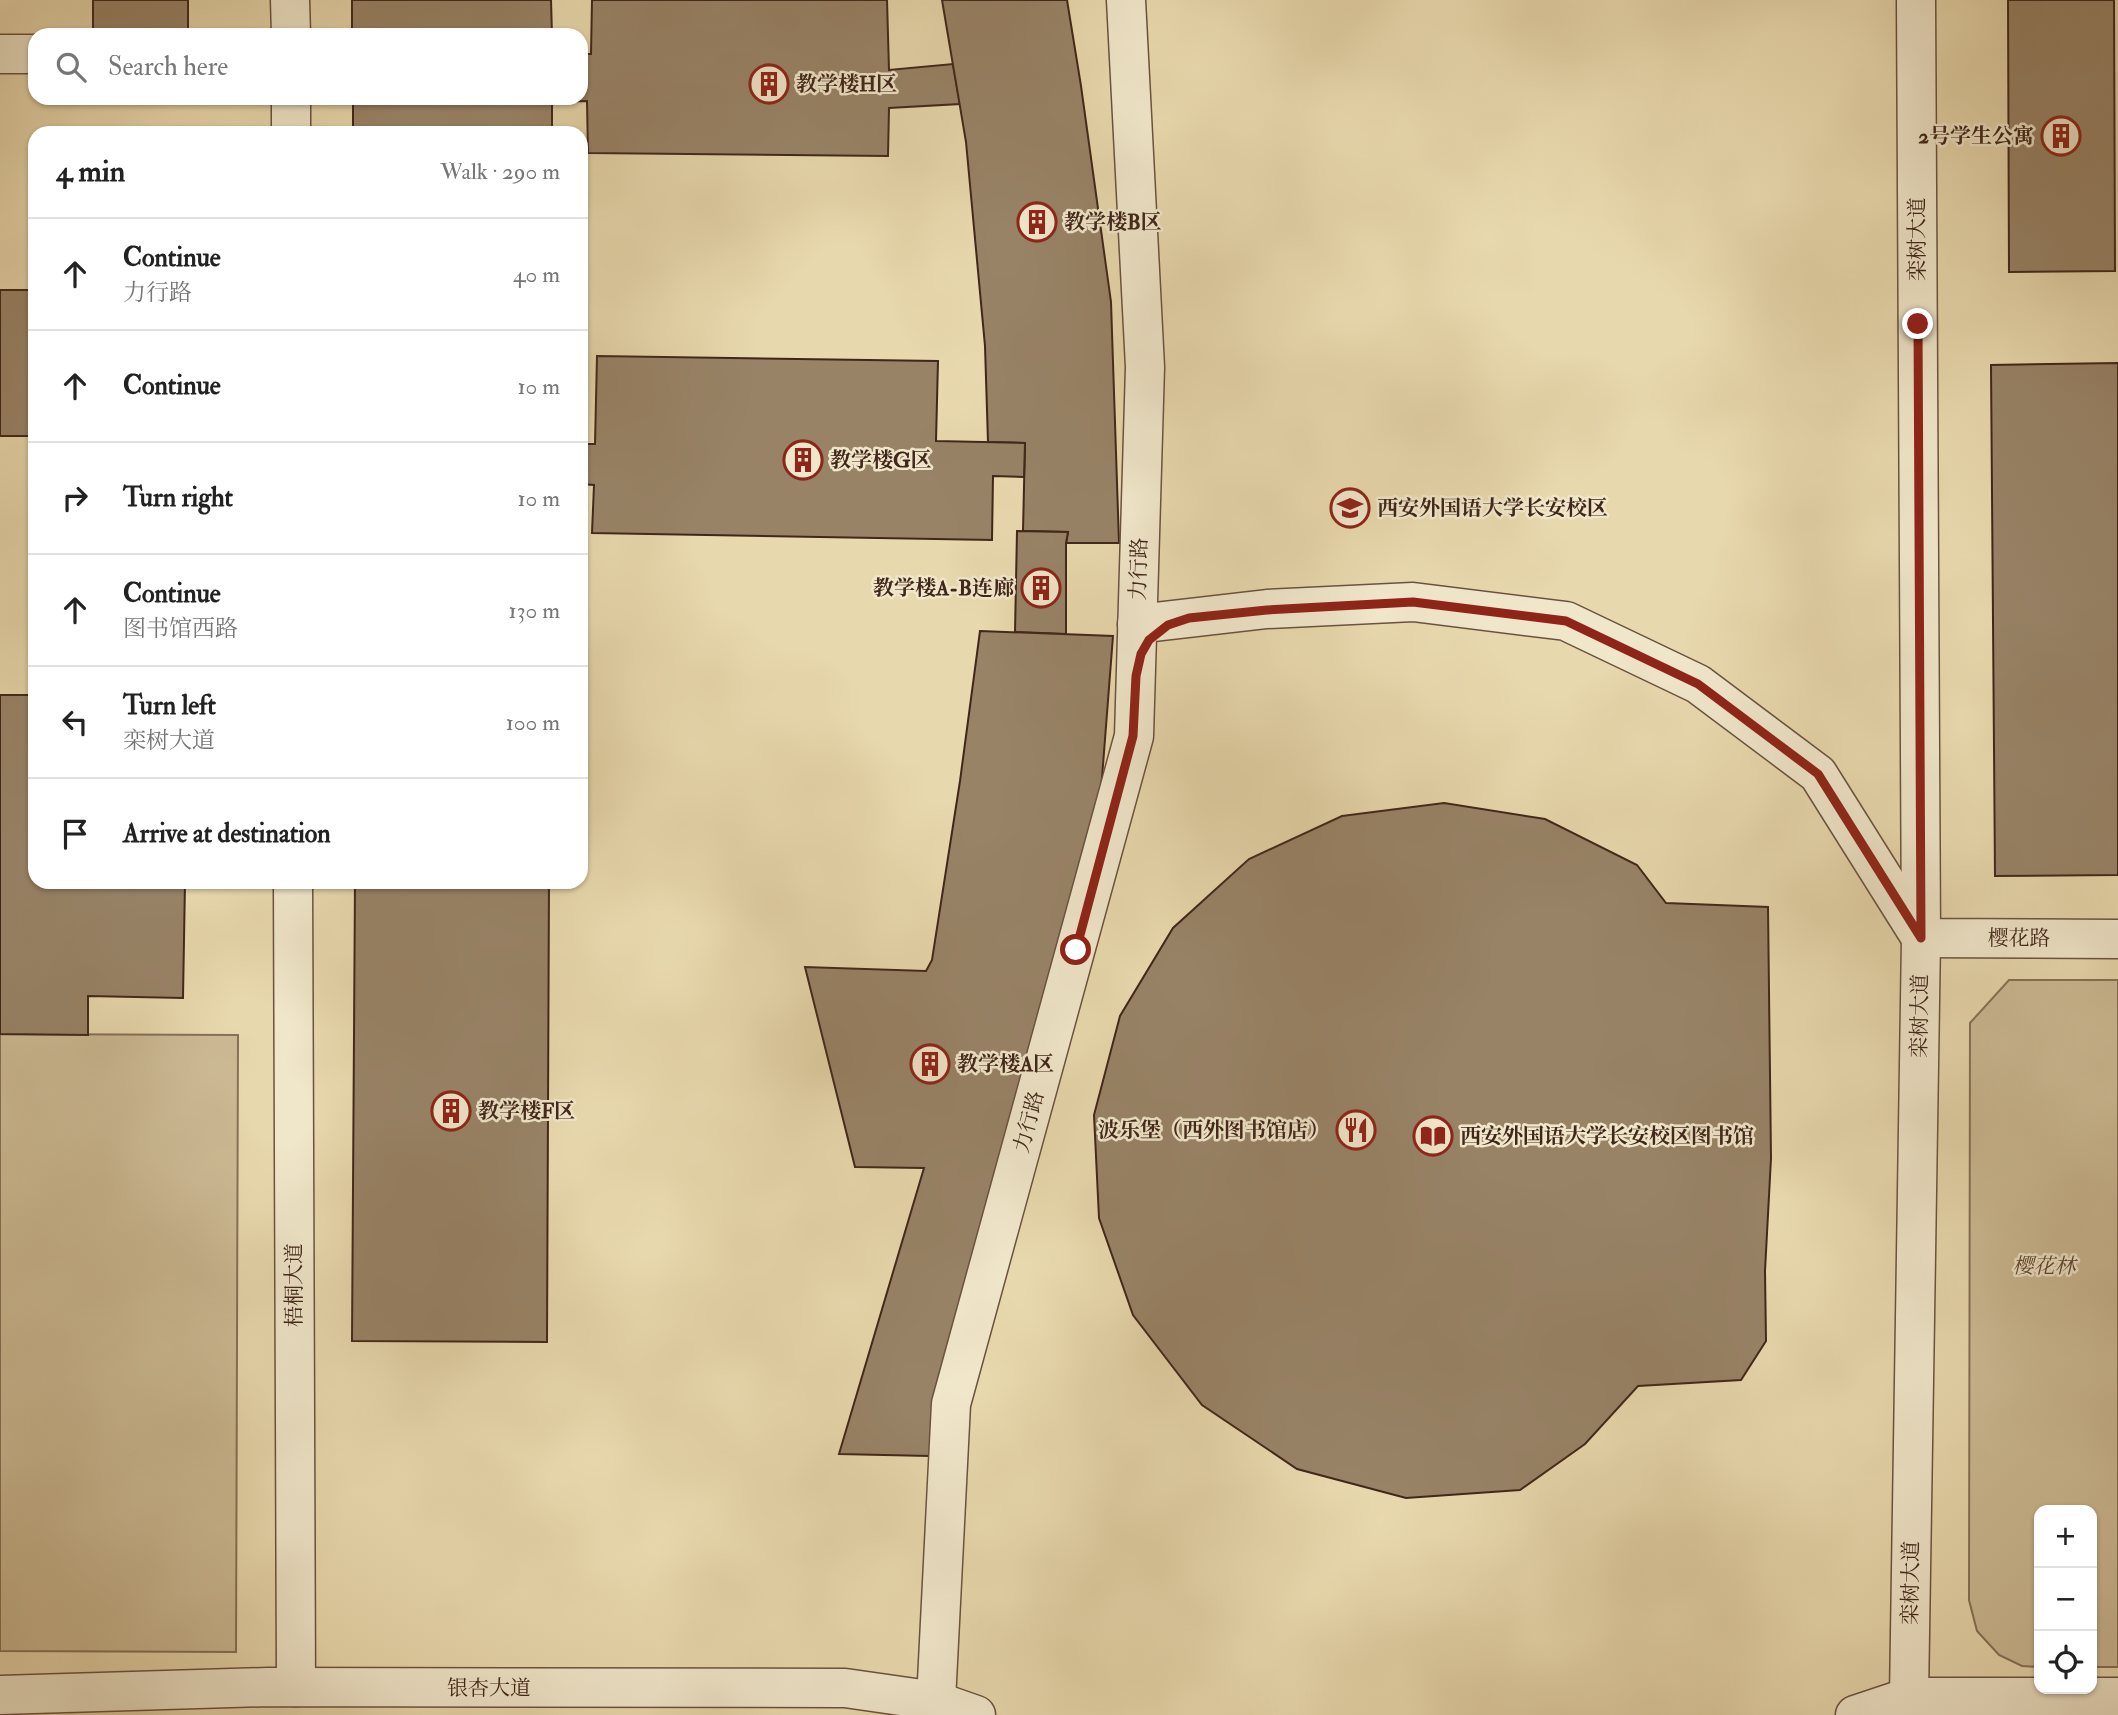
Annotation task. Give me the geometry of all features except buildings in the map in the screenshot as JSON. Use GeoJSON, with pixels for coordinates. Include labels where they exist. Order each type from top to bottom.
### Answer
{"type":"FeatureCollection","features":[{"type":"Feature","properties":{"kind":"street"},"geometry":{"type":"LineString","coordinates":[[290,0],[290,28]]}},
{"type":"Feature","properties":{"kind":"street","name":"力行路"},"geometry":{"type":"LineString","coordinates":[[936,1701],[951,1404],[1133,736],[1145,367],[1126,0]]}},
{"type":"Feature","properties":{"kind":"street","name":"栾树大道"},"geometry":{"type":"LineString","coordinates":[[1909,1697],[1921,938],[1916,0]]}},
{"type":"Feature","properties":{"kind":"street"},"geometry":{"type":"LineString","coordinates":[[0,54],[28,54]]}},
{"type":"Feature","properties":{"kind":"street"},"geometry":{"type":"LineString","coordinates":[[291,105],[291,126]]}},
{"type":"Feature","properties":{"kind":"street"},"geometry":{"type":"LineString","coordinates":[[1139,574],[1145,594],[1152,602],[1169,613],[1189,618]]}},
{"type":"Feature","properties":{"kind":"street"},"geometry":{"type":"LineString","coordinates":[[1137,624],[1267,610],[1413,602],[1566,621],[1698,684],[1818,774],[1921,938]]}},
{"type":"Feature","properties":{"kind":"street"},"geometry":{"type":"LineString","coordinates":[[1136,676],[1141,654],[1149,640],[1168,625],[1189,618]]}},
{"type":"Feature","properties":{"kind":"street","name":"梧桐大道"},"geometry":{"type":"LineString","coordinates":[[293,889],[296,1687]]}},
{"type":"Feature","properties":{"kind":"street","name":"樱花路"},"geometry":{"type":"LineString","coordinates":[[1921,938],[2118,939]]}},
{"type":"Feature","properties":{"kind":"street","name":"银杏大道"},"geometry":{"type":"LineString","coordinates":[[0,1695],[296,1687],[845,1688],[936,1701],[976,1715]]}},
{"type":"Feature","properties":{"kind":"street"},"geometry":{"type":"LineString","coordinates":[[1855,1715],[1909,1697],[2118,1697]]}},
{"type":"Feature","properties":{"kind":"green space","name":"樱花林"},"geometry":{"type":"Polygon","coordinates":[[[2009,980],[2118,980],[2118,1667],[2097,1667],[2097,1505],[2034,1505],[2034,1667],[2022,1666],[1999,1655],[1977,1631],[1969,1600],[1970,1023],[2009,980]]]}},
{"type":"Feature","properties":{"kind":"green space"},"geometry":{"type":"Polygon","coordinates":[[[0,1034],[238,1035],[236,1652],[0,1651],[0,1034]]]}},
{"type":"Feature","properties":{"kind":"place","name":"教学楼H区"},"geometry":{"type":"Point","coordinates":[769,84]}},
{"type":"Feature","properties":{"kind":"place","name":"2号学生公寓"},"geometry":{"type":"Point","coordinates":[2061,136]}},
{"type":"Feature","properties":{"kind":"place","name":"教学楼B区"},"geometry":{"type":"Point","coordinates":[1037,222]}},
{"type":"Feature","properties":{"kind":"place","name":"教学楼G区"},"geometry":{"type":"Point","coordinates":[803,460]}},
{"type":"Feature","properties":{"kind":"place","name":"西安外国语大学长安校区"},"geometry":{"type":"Point","coordinates":[1350,508]}},
{"type":"Feature","properties":{"kind":"place","name":"教学楼A-B连廊"},"geometry":{"type":"Point","coordinates":[1041,588]}},
{"type":"Feature","properties":{"kind":"place","name":"教学楼A区"},"geometry":{"type":"Point","coordinates":[930,1064]}},
{"type":"Feature","properties":{"kind":"place","name":"教学楼F区"},"geometry":{"type":"Point","coordinates":[451,1111]}},
{"type":"Feature","properties":{"kind":"place","name":"波乐堡（西外图书馆店）"},"geometry":{"type":"Point","coordinates":[1356,1130]}},
{"type":"Feature","properties":{"kind":"place","name":"西安外国语大学长安校区图书馆"},"geometry":{"type":"Point","coordinates":[1433,1136]}},
{"type":"Feature","properties":{"kind":"route"},"geometry":{"type":"LineString","coordinates":[[1076,950],[1133,736],[1136,676],[1141,654],[1149,640],[1168,625],[1189,618],[1267,610],[1413,602],[1566,621],[1698,684],[1818,774],[1921,938],[1918,324]]}}]}
